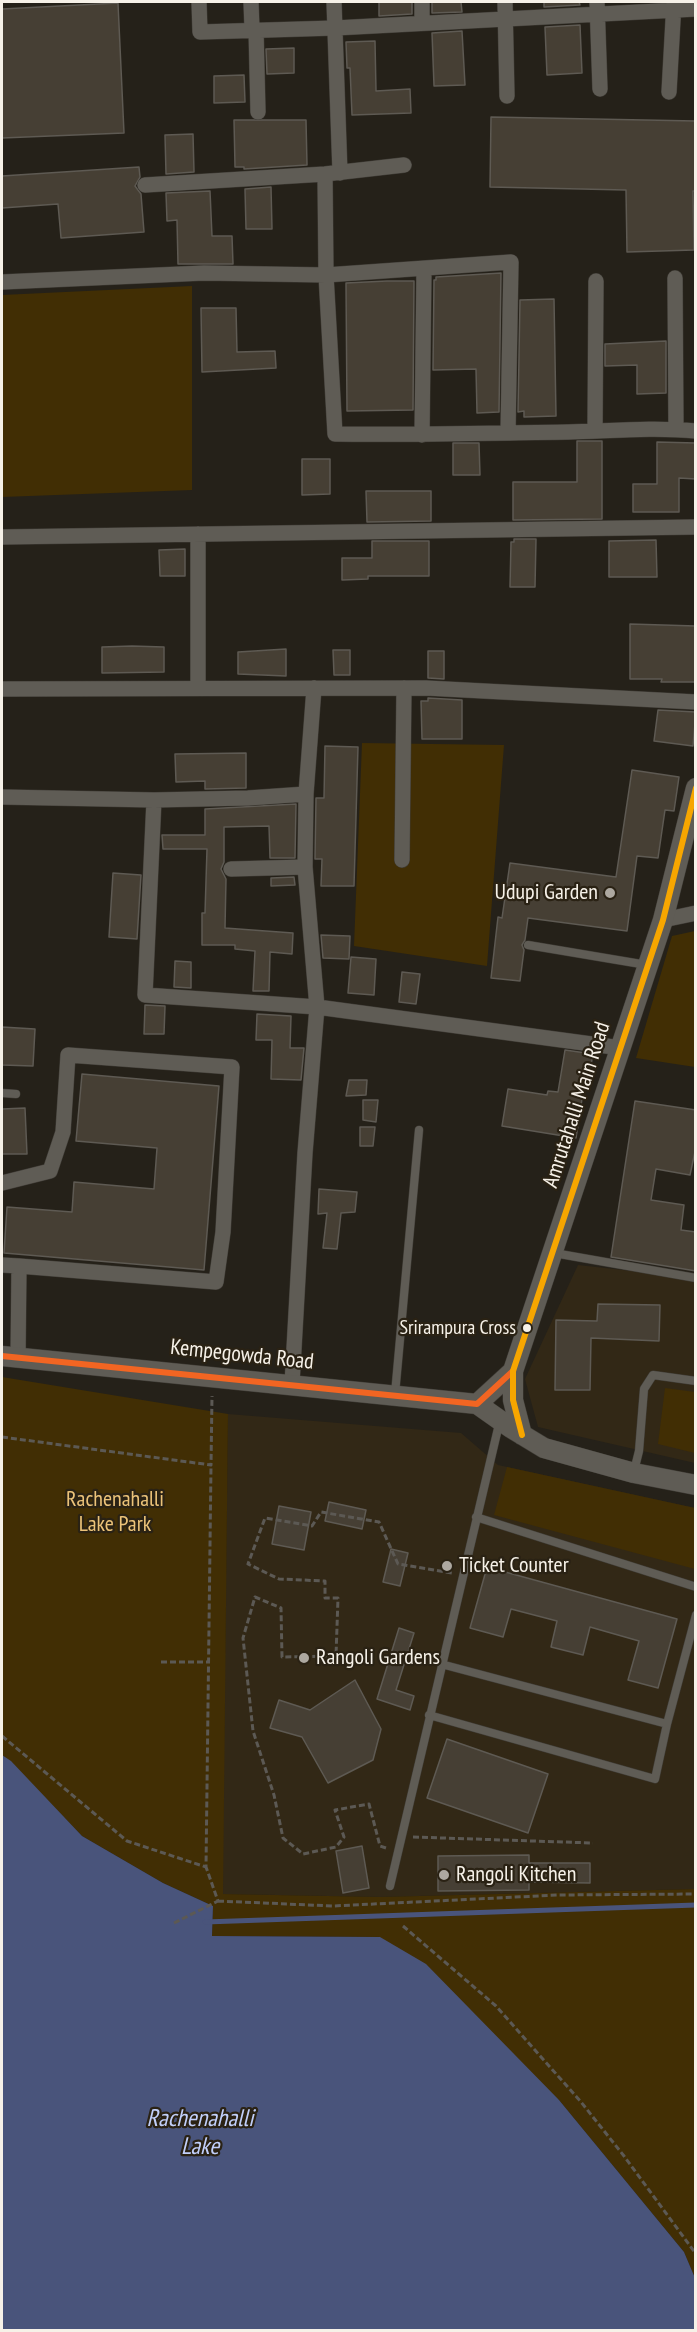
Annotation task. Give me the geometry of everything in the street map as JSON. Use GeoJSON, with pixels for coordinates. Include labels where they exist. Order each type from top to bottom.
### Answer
{"type":"FeatureCollection","features":[{"type":"Feature","properties":{"kind":"street"},"geometry":{"type":"LineString","coordinates":[[200,2],[201,32],[335,28],[505,18],[597,7],[674,5],[696,9]]}},
{"type":"Feature","properties":{"kind":"street"},"geometry":{"type":"LineString","coordinates":[[251,2],[258,112]]}},
{"type":"Feature","properties":{"kind":"street"},"geometry":{"type":"LineString","coordinates":[[334,2],[332,173],[326,275],[335,434],[422,435],[676,429],[696,431]]}},
{"type":"Feature","properties":{"kind":"street"},"geometry":{"type":"LineString","coordinates":[[422,2],[422,23]]}},
{"type":"Feature","properties":{"kind":"street"},"geometry":{"type":"LineString","coordinates":[[505,2],[507,96]]}},
{"type":"Feature","properties":{"kind":"street"},"geometry":{"type":"LineString","coordinates":[[669,92],[674,5]]}},
{"type":"Feature","properties":{"kind":"street"},"geometry":{"type":"LineString","coordinates":[[597,7],[600,89]]}},
{"type":"Feature","properties":{"kind":"street"},"geometry":{"type":"LineString","coordinates":[[145,184],[332,173],[404,165]]}},
{"type":"Feature","properties":{"kind":"street"},"geometry":{"type":"LineString","coordinates":[[2,282],[204,273],[326,275],[511,262],[508,433]]}},
{"type":"Feature","properties":{"kind":"street"},"geometry":{"type":"LineString","coordinates":[[422,435],[424,269]]}},
{"type":"Feature","properties":{"kind":"street"},"geometry":{"type":"LineString","coordinates":[[675,278],[676,429]]}},
{"type":"Feature","properties":{"kind":"street"},"geometry":{"type":"LineString","coordinates":[[595,431],[596,281]]}},
{"type":"Feature","properties":{"kind":"street"},"geometry":{"type":"LineString","coordinates":[[2,537],[696,527]]}},
{"type":"Feature","properties":{"kind":"street"},"geometry":{"type":"LineString","coordinates":[[198,534],[198,688]]}},
{"type":"Feature","properties":{"kind":"street"},"geometry":{"type":"LineString","coordinates":[[2,688],[404,688],[696,702]]}},
{"type":"Feature","properties":{"kind":"street"},"geometry":{"type":"LineString","coordinates":[[292,1384],[316,1007],[305,867],[306,794],[314,688]]}},
{"type":"Feature","properties":{"kind":"street"},"geometry":{"type":"LineString","coordinates":[[402,860],[404,688]]}},
{"type":"Feature","properties":{"kind":"street","name":"Amrutahalli Main Road"},"geometry":{"type":"LineString","coordinates":[[522,1435],[513,1400],[513,1371],[663,920],[696,788]]}},
{"type":"Feature","properties":{"kind":"street"},"geometry":{"type":"LineString","coordinates":[[2,797],[154,800],[306,794]]}},
{"type":"Feature","properties":{"kind":"street"},"geometry":{"type":"LineString","coordinates":[[154,800],[145,995],[316,1007],[621,1048]]}},
{"type":"Feature","properties":{"kind":"street"},"geometry":{"type":"LineString","coordinates":[[231,869],[305,867]]}},
{"type":"Feature","properties":{"kind":"street"},"geometry":{"type":"LineString","coordinates":[[663,920],[696,913]]}},
{"type":"Feature","properties":{"kind":"street"},"geometry":{"type":"LineString","coordinates":[[2,1184],[50,1171],[63,1132],[68,1055],[232,1067],[223,1232],[216,1282],[2,1265]]}},
{"type":"Feature","properties":{"kind":"street"},"geometry":{"type":"LineString","coordinates":[[10,1357],[19,1266]]}},
{"type":"Feature","properties":{"kind":"street","name":"Kempegowda Road"},"geometry":{"type":"LineString","coordinates":[[10,1357],[477,1404],[544,1448],[634,1473],[696,1485]]}},
{"type":"Feature","properties":{"kind":"street"},"geometry":{"type":"LineString","coordinates":[[477,1404],[513,1371]]}},
{"type":"Feature","properties":{"kind":"lane"},"geometry":{"type":"LineString","coordinates":[[528,945],[648,966]]}},
{"type":"Feature","properties":{"kind":"lane"},"geometry":{"type":"LineString","coordinates":[[2,1093],[16,1094]]}},
{"type":"Feature","properties":{"kind":"lane"},"geometry":{"type":"LineString","coordinates":[[395,1395],[419,1130]]}},
{"type":"Feature","properties":{"kind":"lane"},"geometry":{"type":"LineString","coordinates":[[553,1252],[696,1278]]}},
{"type":"Feature","properties":{"kind":"lane"},"geometry":{"type":"LineString","coordinates":[[634,1473],[639,1451],[644,1389],[653,1376],[696,1381]]}},
{"type":"Feature","properties":{"kind":"lane"},"geometry":{"type":"LineString","coordinates":[[390,1886],[500,1420]]}},
{"type":"Feature","properties":{"kind":"lane"},"geometry":{"type":"LineString","coordinates":[[476,1517],[696,1587]]}},
{"type":"Feature","properties":{"kind":"lane"},"geometry":{"type":"LineString","coordinates":[[429,1715],[655,1779],[696,1615]]}},
{"type":"Feature","properties":{"kind":"lane"},"geometry":{"type":"LineString","coordinates":[[441,1664],[667,1724]]}},
{"type":"Feature","properties":{"kind":"path"},"geometry":{"type":"LineString","coordinates":[[212,1376],[206,1867],[218,1901]]}},
{"type":"Feature","properties":{"kind":"path"},"geometry":{"type":"LineString","coordinates":[[2,1437],[211,1465]]}},
{"type":"Feature","properties":{"kind":"path"},"geometry":{"type":"LineString","coordinates":[[398,1852],[380,1846],[369,1804],[335,1810],[344,1837],[336,1847],[303,1854],[282,1838],[274,1795],[252,1731],[243,1638],[255,1597],[281,1608],[282,1657],[336,1656],[338,1598],[326,1598],[325,1581],[279,1579],[248,1564],[265,1518],[312,1526],[321,1512],[380,1522],[398,1564],[462,1575]]}},
{"type":"Feature","properties":{"kind":"path"},"geometry":{"type":"LineString","coordinates":[[161,1662],[208,1662]]}},
{"type":"Feature","properties":{"kind":"path"},"geometry":{"type":"LineString","coordinates":[[2,1736],[127,1841],[206,1867]]}},
{"type":"Feature","properties":{"kind":"path"},"geometry":{"type":"LineString","coordinates":[[402,1836],[593,1843]]}},
{"type":"Feature","properties":{"kind":"path"},"geometry":{"type":"LineString","coordinates":[[174,1923],[218,1901],[333,1906],[558,1895],[696,1894]]}},
{"type":"Feature","properties":{"kind":"path"},"geometry":{"type":"LineString","coordinates":[[403,1926],[496,2006],[581,2102],[696,2254]]}},
{"type":"Feature","properties":{"kind":"shaded area"},"geometry":{"type":"Polygon","coordinates":[[[578,1265],[695,1278],[695,1463],[538,1427],[525,1379],[578,1265]]]}},
{"type":"Feature","properties":{"kind":"shaded area"},"geometry":{"type":"Polygon","coordinates":[[[228,1414],[461,1433],[498,1465],[695,1508],[695,1889],[380,1897],[222,1894],[228,1414]]]}},
{"type":"Feature","properties":{"kind":"green space"},"geometry":{"type":"Polygon","coordinates":[[[192,286],[192,490],[2,497],[2,295],[192,286]]]}},
{"type":"Feature","properties":{"kind":"green space"},"geometry":{"type":"Polygon","coordinates":[[[362,743],[504,745],[487,966],[354,946],[362,743]]]}},
{"type":"Feature","properties":{"kind":"green space"},"geometry":{"type":"Polygon","coordinates":[[[695,931],[695,1067],[636,1058],[672,936],[695,931]]]}},
{"type":"Feature","properties":{"kind":"green space","name":"Rachenahalli Lake Park"},"geometry":{"type":"Polygon","coordinates":[[[2,1377],[228,1414],[223,1894],[380,1897],[695,1889],[695,2278],[684,2252],[559,2100],[380,1937],[212,1936],[213,1906],[163,1883],[82,1836],[2,1755],[2,1377]]]}},
{"type":"Feature","properties":{"kind":"green space"},"geometry":{"type":"Polygon","coordinates":[[[665,1388],[695,1392],[695,1453],[658,1444],[665,1388]]]}},
{"type":"Feature","properties":{"kind":"green space"},"geometry":{"type":"Polygon","coordinates":[[[507,1467],[695,1508],[695,1569],[494,1515],[507,1467]]]}},
{"type":"Feature","properties":{"kind":"water","name":"Rachenahalli Lake"},"geometry":{"type":"Polygon","coordinates":[[[2,1755],[11,1761],[82,1836],[163,1883],[213,1906],[212,1936],[380,1937],[426,1964],[559,2100],[684,2252],[695,2278],[695,2330],[2,2330],[2,1755]]]}},
{"type":"Feature","properties":{"kind":"building"},"geometry":{"type":"Polygon","coordinates":[[[379,2],[412,2],[412,14],[379,16],[379,2]]]}},
{"type":"Feature","properties":{"kind":"building"},"geometry":{"type":"Polygon","coordinates":[[[432,2],[461,2],[462,12],[432,13],[432,2]]]}},
{"type":"Feature","properties":{"kind":"building"},"geometry":{"type":"Polygon","coordinates":[[[544,2],[579,2],[580,5],[544,7],[544,2]]]}},
{"type":"Feature","properties":{"kind":"building"},"geometry":{"type":"Polygon","coordinates":[[[118,3],[124,133],[2,138],[2,9],[118,3]]]}},
{"type":"Feature","properties":{"kind":"building"},"geometry":{"type":"Polygon","coordinates":[[[580,25],[582,73],[547,75],[545,27],[580,25]]]}},
{"type":"Feature","properties":{"kind":"building"},"geometry":{"type":"Polygon","coordinates":[[[462,31],[465,85],[434,86],[432,33],[462,31]]]}},
{"type":"Feature","properties":{"kind":"building"},"geometry":{"type":"Polygon","coordinates":[[[375,41],[376,91],[410,89],[411,113],[352,115],[350,68],[347,68],[346,42],[375,41]]]}},
{"type":"Feature","properties":{"kind":"building"},"geometry":{"type":"Polygon","coordinates":[[[294,48],[294,73],[267,74],[266,49],[294,48]]]}},
{"type":"Feature","properties":{"kind":"building"},"geometry":{"type":"Polygon","coordinates":[[[244,75],[245,102],[214,103],[214,76],[244,75]]]}},
{"type":"Feature","properties":{"kind":"building"},"geometry":{"type":"Polygon","coordinates":[[[491,117],[696,121],[696,191],[693,191],[694,250],[627,252],[626,190],[490,187],[491,117]]]}},
{"type":"Feature","properties":{"kind":"building"},"geometry":{"type":"Polygon","coordinates":[[[234,120],[306,120],[307,165],[244,169],[244,167],[235,167],[234,120]]]}},
{"type":"Feature","properties":{"kind":"building"},"geometry":{"type":"Polygon","coordinates":[[[193,134],[194,172],[166,174],[165,135],[193,134]]]}},
{"type":"Feature","properties":{"kind":"building"},"geometry":{"type":"Polygon","coordinates":[[[139,167],[140,177],[135,186],[141,194],[144,232],[61,238],[58,204],[2,208],[2,176],[139,167]]]}},
{"type":"Feature","properties":{"kind":"building"},"geometry":{"type":"Polygon","coordinates":[[[271,187],[272,229],[246,229],[245,189],[271,187]]]}},
{"type":"Feature","properties":{"kind":"building"},"geometry":{"type":"Polygon","coordinates":[[[210,191],[212,236],[232,236],[233,264],[178,264],[177,220],[167,221],[166,193],[210,191]]]}},
{"type":"Feature","properties":{"kind":"building"},"geometry":{"type":"Polygon","coordinates":[[[501,273],[499,412],[477,413],[476,369],[433,370],[434,280],[436,277],[501,273]]]}},
{"type":"Feature","properties":{"kind":"building"},"geometry":{"type":"Polygon","coordinates":[[[414,281],[413,410],[347,411],[346,283],[414,281]]]}},
{"type":"Feature","properties":{"kind":"building"},"geometry":{"type":"Polygon","coordinates":[[[554,299],[556,416],[524,417],[524,411],[518,412],[520,300],[554,299]]]}},
{"type":"Feature","properties":{"kind":"building"},"geometry":{"type":"Polygon","coordinates":[[[201,308],[236,308],[237,352],[275,351],[276,368],[202,372],[201,308]]]}},
{"type":"Feature","properties":{"kind":"building"},"geometry":{"type":"Polygon","coordinates":[[[666,341],[666,393],[637,394],[637,365],[605,366],[605,344],[666,341]]]}},
{"type":"Feature","properties":{"kind":"building"},"geometry":{"type":"Polygon","coordinates":[[[577,441],[602,441],[602,519],[513,520],[513,482],[577,482],[577,441]]]}},
{"type":"Feature","properties":{"kind":"building"},"geometry":{"type":"Polygon","coordinates":[[[657,442],[696,443],[696,479],[679,478],[679,512],[633,512],[633,484],[657,484],[657,442]]]}},
{"type":"Feature","properties":{"kind":"building"},"geometry":{"type":"Polygon","coordinates":[[[453,443],[479,443],[480,475],[453,475],[453,443]]]}},
{"type":"Feature","properties":{"kind":"building"},"geometry":{"type":"Polygon","coordinates":[[[302,459],[330,459],[330,494],[302,495],[302,459]]]}},
{"type":"Feature","properties":{"kind":"building"},"geometry":{"type":"Polygon","coordinates":[[[366,491],[431,491],[431,521],[367,522],[366,491]]]}},
{"type":"Feature","properties":{"kind":"building"},"geometry":{"type":"Polygon","coordinates":[[[514,539],[536,539],[535,587],[510,587],[511,542],[514,542],[514,539]]]}},
{"type":"Feature","properties":{"kind":"building"},"geometry":{"type":"Polygon","coordinates":[[[656,540],[657,577],[609,577],[609,541],[656,540]]]}},
{"type":"Feature","properties":{"kind":"building"},"geometry":{"type":"Polygon","coordinates":[[[372,541],[429,541],[429,576],[368,576],[368,579],[342,580],[342,558],[372,558],[372,541]]]}},
{"type":"Feature","properties":{"kind":"building"},"geometry":{"type":"Polygon","coordinates":[[[185,549],[185,576],[160,576],[159,550],[185,549]]]}},
{"type":"Feature","properties":{"kind":"building"},"geometry":{"type":"Polygon","coordinates":[[[630,624],[696,626],[696,682],[630,679],[630,624]]]}},
{"type":"Feature","properties":{"kind":"building"},"geometry":{"type":"Polygon","coordinates":[[[102,647],[164,647],[164,672],[102,673],[102,647]]]}},
{"type":"Feature","properties":{"kind":"building"},"geometry":{"type":"Polygon","coordinates":[[[286,649],[286,676],[238,674],[238,652],[286,649]]]}},
{"type":"Feature","properties":{"kind":"building"},"geometry":{"type":"Polygon","coordinates":[[[333,650],[350,650],[350,675],[334,675],[333,650]]]}},
{"type":"Feature","properties":{"kind":"building"},"geometry":{"type":"Polygon","coordinates":[[[428,651],[444,651],[444,679],[428,678],[428,651]]]}},
{"type":"Feature","properties":{"kind":"building"},"geometry":{"type":"Polygon","coordinates":[[[428,698],[462,700],[462,739],[422,739],[421,701],[428,701],[428,698]]]}},
{"type":"Feature","properties":{"kind":"building"},"geometry":{"type":"Polygon","coordinates":[[[658,710],[696,712],[693,746],[654,741],[658,710]]]}},
{"type":"Feature","properties":{"kind":"building"},"geometry":{"type":"Polygon","coordinates":[[[325,746],[358,747],[354,886],[321,886],[322,859],[315,859],[316,798],[324,798],[325,746]]]}},
{"type":"Feature","properties":{"kind":"building"},"geometry":{"type":"Polygon","coordinates":[[[246,753],[246,788],[205,789],[205,781],[176,782],[175,754],[246,753]]]}},
{"type":"Feature","properties":{"kind":"building"},"geometry":{"type":"Polygon","coordinates":[[[632,770],[679,777],[674,811],[665,810],[658,858],[637,856],[627,931],[528,918],[525,940],[522,945],[524,950],[520,981],[491,978],[498,917],[502,918],[510,863],[616,877],[632,770]]]}},
{"type":"Feature","properties":{"kind":"building"},"geometry":{"type":"Polygon","coordinates":[[[296,804],[295,858],[270,858],[269,826],[224,827],[224,862],[221,869],[226,879],[225,928],[293,933],[292,954],[270,952],[269,991],[253,991],[255,951],[235,949],[235,945],[202,945],[207,849],[163,849],[162,835],[205,835],[205,809],[296,804]]]}},
{"type":"Feature","properties":{"kind":"building"},"geometry":{"type":"Polygon","coordinates":[[[113,873],[141,875],[137,939],[109,937],[113,873]]]}},
{"type":"Feature","properties":{"kind":"building"},"geometry":{"type":"Polygon","coordinates":[[[294,877],[295,885],[271,886],[271,878],[294,877]]]}},
{"type":"Feature","properties":{"kind":"building"},"geometry":{"type":"Polygon","coordinates":[[[321,935],[350,936],[349,959],[323,958],[321,935]]]}},
{"type":"Feature","properties":{"kind":"building"},"geometry":{"type":"Polygon","coordinates":[[[351,957],[376,959],[374,995],[348,993],[351,957]]]}},
{"type":"Feature","properties":{"kind":"building"},"geometry":{"type":"Polygon","coordinates":[[[175,961],[191,962],[191,988],[174,987],[175,961]]]}},
{"type":"Feature","properties":{"kind":"building"},"geometry":{"type":"Polygon","coordinates":[[[402,972],[420,974],[416,1004],[399,1002],[402,972]]]}},
{"type":"Feature","properties":{"kind":"building"},"geometry":{"type":"Polygon","coordinates":[[[145,1005],[165,1006],[164,1034],[144,1034],[145,1005]]]}},
{"type":"Feature","properties":{"kind":"building"},"geometry":{"type":"Polygon","coordinates":[[[257,1014],[291,1016],[290,1048],[304,1048],[301,1080],[271,1079],[272,1040],[256,1040],[257,1014]]]}},
{"type":"Feature","properties":{"kind":"building"},"geometry":{"type":"Polygon","coordinates":[[[2,1027],[35,1029],[33,1066],[2,1065],[2,1027]]]}},
{"type":"Feature","properties":{"kind":"building"},"geometry":{"type":"Polygon","coordinates":[[[565,1050],[593,1054],[587,1086],[584,1086],[576,1138],[502,1126],[508,1089],[547,1095],[548,1091],[558,1092],[565,1050]]]}},
{"type":"Feature","properties":{"kind":"building"},"geometry":{"type":"Polygon","coordinates":[[[82,1074],[219,1086],[204,1270],[4,1253],[7,1207],[72,1212],[74,1182],[154,1189],[157,1148],[76,1141],[82,1074]]]}},
{"type":"Feature","properties":{"kind":"building"},"geometry":{"type":"Polygon","coordinates":[[[349,1080],[367,1080],[366,1095],[346,1096],[349,1080]]]}},
{"type":"Feature","properties":{"kind":"building"},"geometry":{"type":"Polygon","coordinates":[[[363,1100],[378,1100],[376,1122],[363,1120],[363,1100]]]}},
{"type":"Feature","properties":{"kind":"building"},"geometry":{"type":"Polygon","coordinates":[[[635,1101],[696,1110],[696,1147],[690,1175],[656,1169],[651,1200],[684,1205],[681,1230],[696,1232],[696,1271],[611,1257],[635,1101]]]}},
{"type":"Feature","properties":{"kind":"building"},"geometry":{"type":"Polygon","coordinates":[[[25,1108],[27,1154],[2,1154],[2,1109],[25,1108]]]}},
{"type":"Feature","properties":{"kind":"building"},"geometry":{"type":"Polygon","coordinates":[[[360,1127],[375,1127],[373,1146],[360,1146],[360,1127]]]}},
{"type":"Feature","properties":{"kind":"building"},"geometry":{"type":"Polygon","coordinates":[[[319,1189],[357,1192],[355,1212],[341,1213],[337,1249],[323,1248],[327,1213],[318,1214],[319,1189]]]}},
{"type":"Feature","properties":{"kind":"building"},"geometry":{"type":"Polygon","coordinates":[[[598,1304],[660,1305],[659,1341],[591,1338],[590,1390],[555,1390],[556,1320],[597,1321],[598,1304]]]}},
{"type":"Feature","properties":{"kind":"building"},"geometry":{"type":"Polygon","coordinates":[[[329,1502],[366,1510],[362,1529],[325,1521],[329,1502]]]}},
{"type":"Feature","properties":{"kind":"building"},"geometry":{"type":"Polygon","coordinates":[[[279,1506],[311,1512],[304,1550],[272,1544],[279,1506]]]}},
{"type":"Feature","properties":{"kind":"building"},"geometry":{"type":"Polygon","coordinates":[[[391,1549],[408,1553],[400,1586],[383,1582],[391,1549]]]}},
{"type":"Feature","properties":{"kind":"building"},"geometry":{"type":"Polygon","coordinates":[[[487,1567],[677,1619],[658,1688],[628,1680],[639,1641],[590,1627],[583,1655],[551,1647],[557,1621],[511,1609],[503,1637],[470,1628],[487,1567]]]}},
{"type":"Feature","properties":{"kind":"building"},"geometry":{"type":"Polygon","coordinates":[[[399,1628],[414,1633],[396,1690],[414,1696],[410,1710],[377,1699],[399,1628]]]}},
{"type":"Feature","properties":{"kind":"building"},"geometry":{"type":"Polygon","coordinates":[[[355,1680],[381,1729],[373,1760],[328,1783],[302,1737],[270,1728],[279,1700],[310,1710],[355,1680]]]}},
{"type":"Feature","properties":{"kind":"building"},"geometry":{"type":"Polygon","coordinates":[[[447,1739],[548,1774],[528,1833],[427,1798],[447,1739]]]}},
{"type":"Feature","properties":{"kind":"building"},"geometry":{"type":"Polygon","coordinates":[[[362,1846],[369,1888],[343,1893],[336,1851],[362,1846]]]}},
{"type":"Feature","properties":{"kind":"building"},"geometry":{"type":"Polygon","coordinates":[[[529,1855],[529,1863],[590,1863],[590,1883],[529,1882],[529,1890],[438,1891],[438,1856],[529,1855]]]}},
{"type":"Feature","properties":{"kind":"waterway"},"geometry":{"type":"LineString","coordinates":[[205,1922],[696,1905]]}},
{"type":"Feature","properties":{"kind":"transit line"},"geometry":{"type":"LineString","coordinates":[[522,1435],[513,1400],[513,1371],[663,920],[696,788]]}},
{"type":"Feature","properties":{"kind":"transit line"},"geometry":{"type":"LineString","coordinates":[[2,1356],[477,1404],[513,1371]]}},
{"type":"Feature","properties":{"kind":"place","name":"Udupi Garden"},"geometry":{"type":"Point","coordinates":[610,893]}},
{"type":"Feature","properties":{"kind":"place","name":"Srirampura Cross"},"geometry":{"type":"Point","coordinates":[527,1328]}},
{"type":"Feature","properties":{"kind":"place","name":"Ticket Counter"},"geometry":{"type":"Point","coordinates":[447,1566]}},
{"type":"Feature","properties":{"kind":"place","name":"Rangoli Gardens"},"geometry":{"type":"Point","coordinates":[304,1658]}},
{"type":"Feature","properties":{"kind":"place","name":"Rangoli Kitchen"},"geometry":{"type":"Point","coordinates":[444,1875]}}]}
